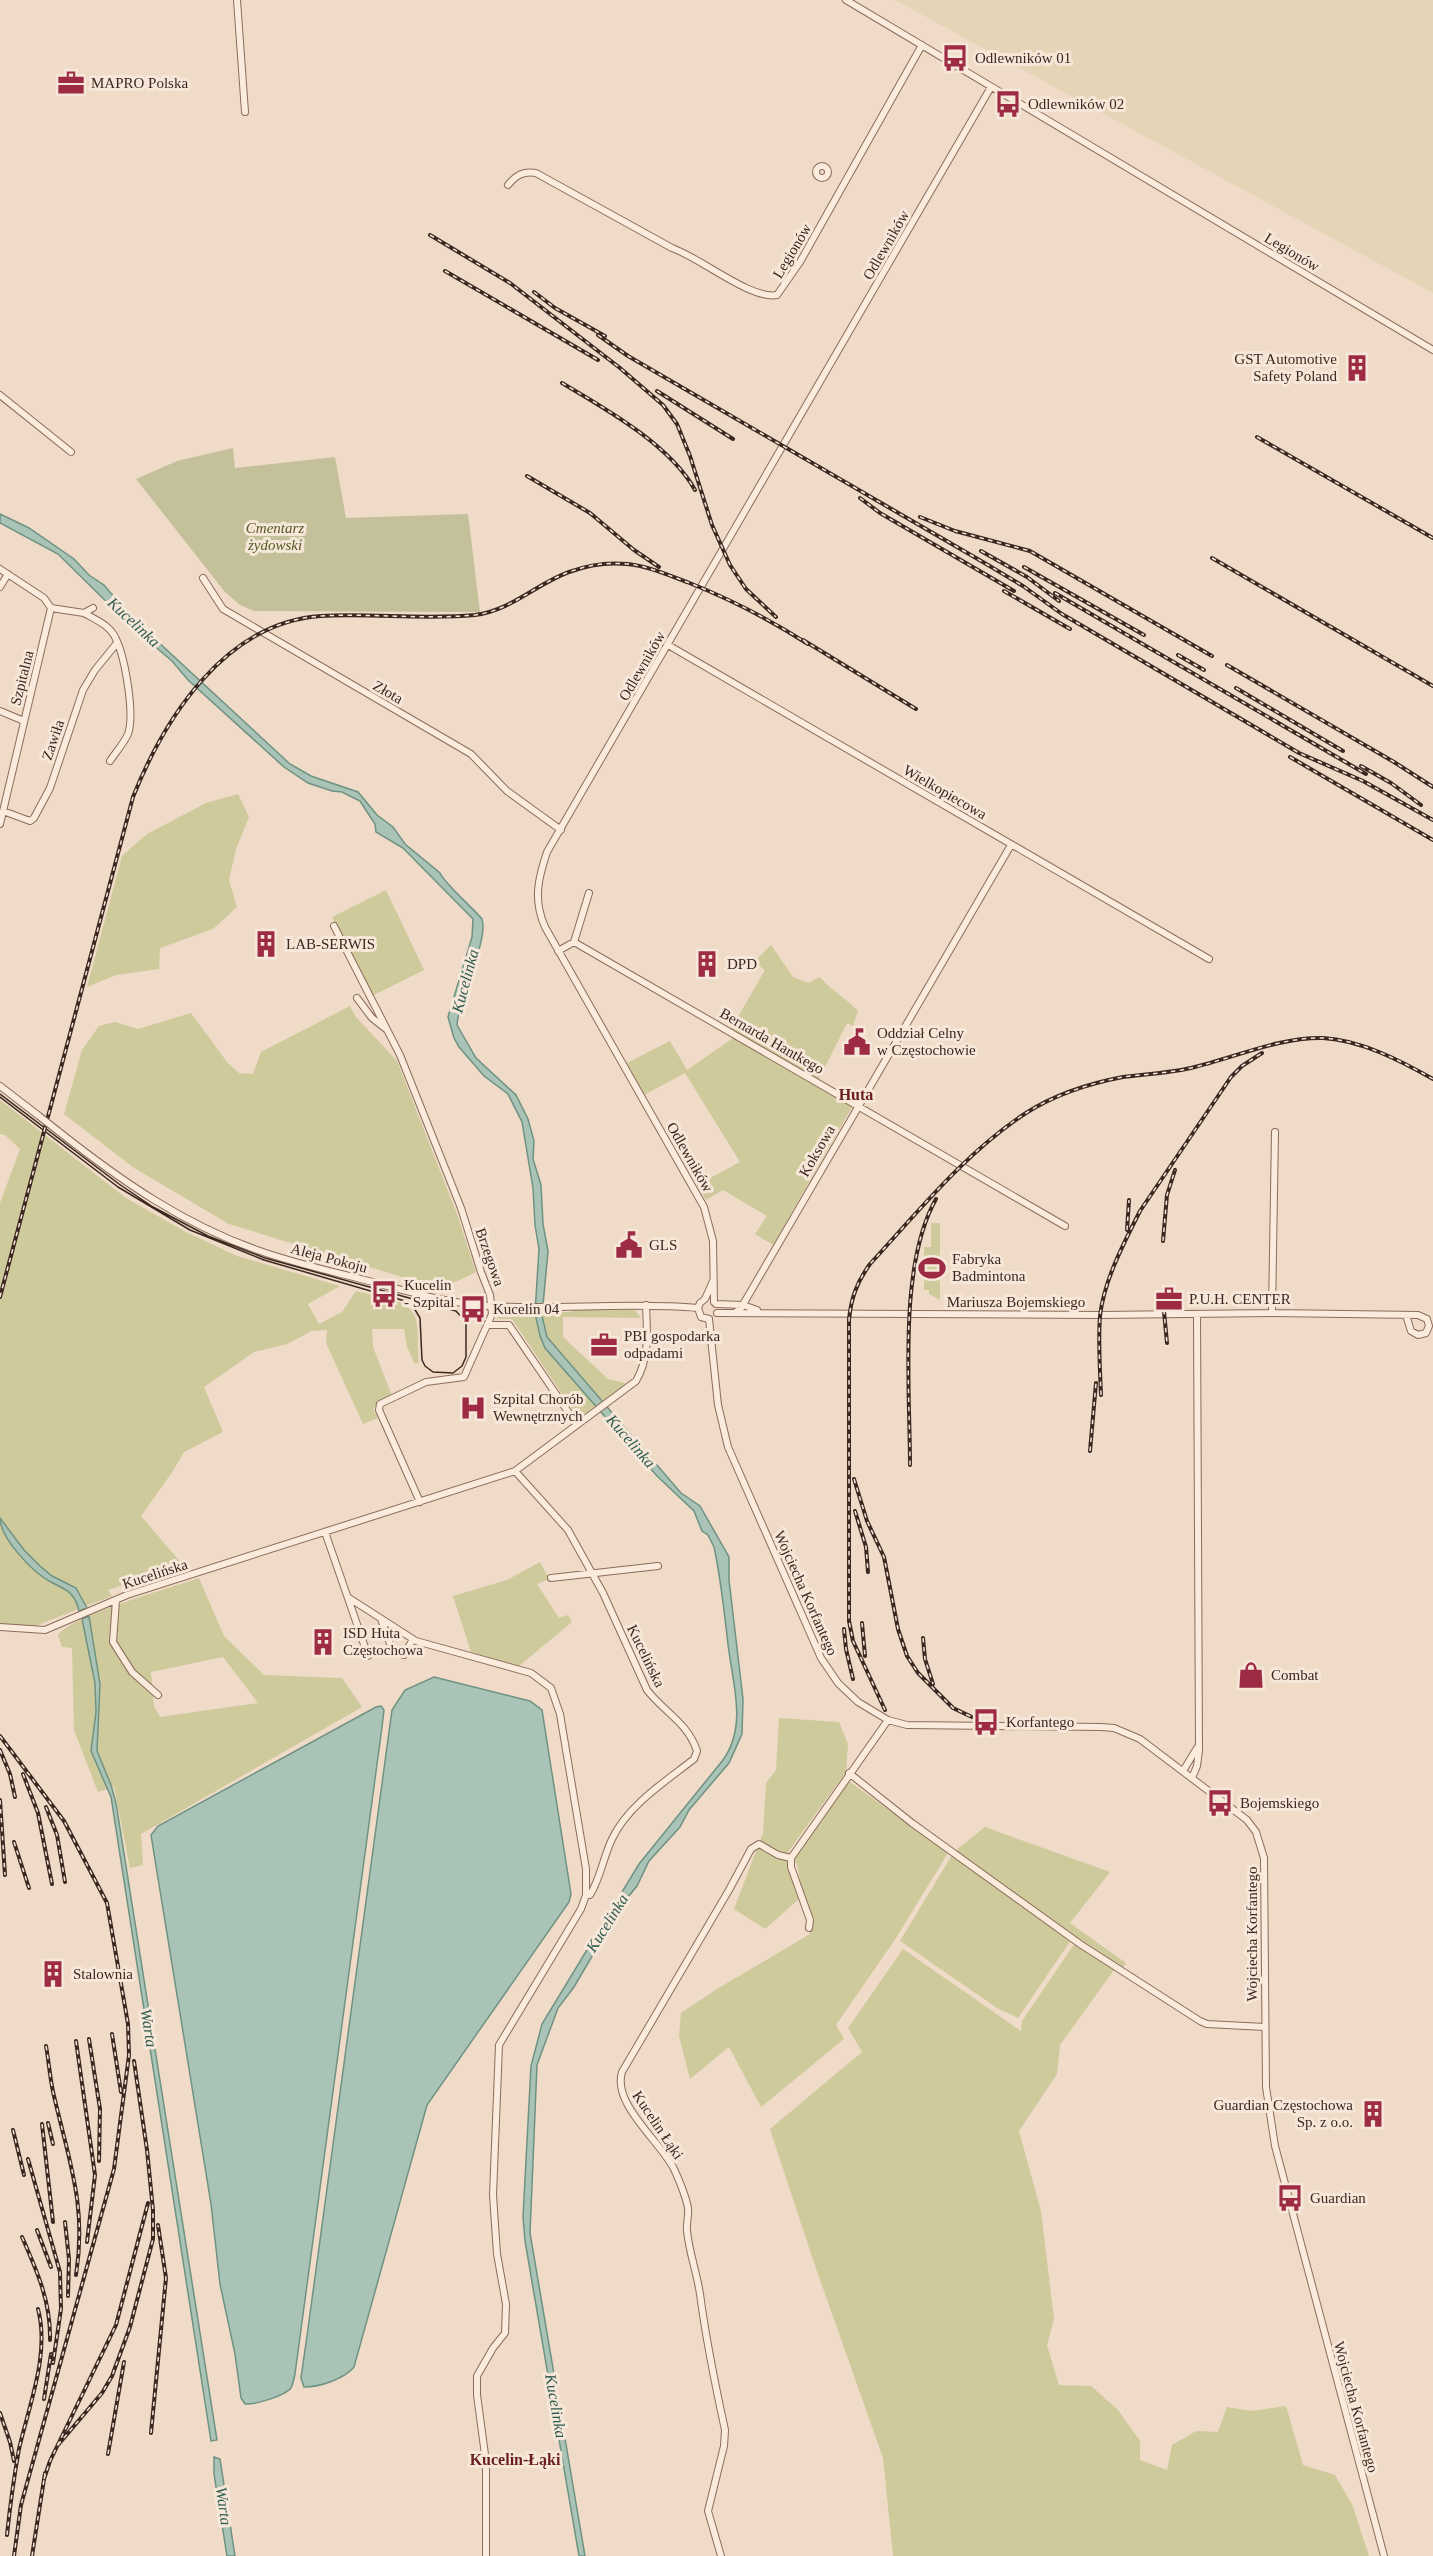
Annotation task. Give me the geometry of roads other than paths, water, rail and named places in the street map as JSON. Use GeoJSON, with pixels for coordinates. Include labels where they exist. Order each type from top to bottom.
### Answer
{"type":"FeatureCollection","features":[{"type":"Feature","properties":{"kind":"street"},"geometry":{"type":"LineString","coordinates":[[237,0],[245,112]]}},
{"type":"Feature","properties":{"kind":"street","name":"Legionów"},"geometry":{"type":"LineString","coordinates":[[846,0],[1433,350]]}},
{"type":"Feature","properties":{"kind":"street","name":"Legionów"},"geometry":{"type":"LineString","coordinates":[[508,185],[515,176],[522,173],[536,173],[752,291],[766,296],[777,295],[800,262],[922,45]]}},
{"type":"Feature","properties":{"kind":"street","name":"Odlewników"},"geometry":{"type":"LineString","coordinates":[[715,1303],[713,1240],[704,1207],[558,951],[540,915],[536,893],[539,874],[547,852],[991,87]]}},
{"type":"Feature","properties":{"kind":"street"},"geometry":{"type":"LineString","coordinates":[[0,395],[71,452]]}},
{"type":"Feature","properties":{"kind":"street"},"geometry":{"type":"LineString","coordinates":[[0,569],[44,598],[51,608],[84,613],[107,627],[121,650],[128,684],[130,726],[127,736],[110,761]]}},
{"type":"Feature","properties":{"kind":"street"},"geometry":{"type":"LineString","coordinates":[[0,587],[8,574]]}},
{"type":"Feature","properties":{"kind":"street","name":"Złota"},"geometry":{"type":"LineString","coordinates":[[203,578],[223,609],[471,754],[507,791],[561,830]]}},
{"type":"Feature","properties":{"kind":"street","name":"Szpitalna"},"geometry":{"type":"LineString","coordinates":[[0,824],[51,608]]}},
{"type":"Feature","properties":{"kind":"street"},"geometry":{"type":"LineString","coordinates":[[84,613],[93,608]]}},
{"type":"Feature","properties":{"kind":"street","name":"Zawiła"},"geometry":{"type":"LineString","coordinates":[[3,811],[30,821],[34,818],[50,788],[83,690],[95,670],[117,644]]}},
{"type":"Feature","properties":{"kind":"street","name":"Wielkopiecowa"},"geometry":{"type":"LineString","coordinates":[[668,645],[1209,959]]}},
{"type":"Feature","properties":{"kind":"street"},"geometry":{"type":"LineString","coordinates":[[0,711],[24,721]]}},
{"type":"Feature","properties":{"kind":"street","name":"Koksowa"},"geometry":{"type":"LineString","coordinates":[[734,1312],[743,1305],[1011,845]]}},
{"type":"Feature","properties":{"kind":"street"},"geometry":{"type":"LineString","coordinates":[[558,951],[574,942],[589,893]]}},
{"type":"Feature","properties":{"kind":"street","name":"Brzegowa"},"geometry":{"type":"LineString","coordinates":[[334,926],[400,1055],[462,1208],[490,1295],[492,1314],[464,1377],[426,1382],[380,1404],[379,1410],[420,1502]]}},
{"type":"Feature","properties":{"kind":"street","name":"Bernarda Hantkego"},"geometry":{"type":"LineString","coordinates":[[574,942],[1065,1226]]}},
{"type":"Feature","properties":{"kind":"street","name":"Brzegowa"},"geometry":{"type":"LineString","coordinates":[[357,998],[372,1018],[387,1030]]}},
{"type":"Feature","properties":{"kind":"street","name":"Aleja Pokoju"},"geometry":{"type":"LineString","coordinates":[[0,1087],[140,1193],[165,1208],[225,1238],[289,1260],[439,1299],[491,1306],[646,1305],[698,1308]]}},
{"type":"Feature","properties":{"kind":"street"},"geometry":{"type":"LineString","coordinates":[[1272,1313],[1275,1132]]}},
{"type":"Feature","properties":{"kind":"street","name":"Odlewników"},"geometry":{"type":"LineString","coordinates":[[705,1299],[715,1273]]}},
{"type":"Feature","properties":{"kind":"street"},"geometry":{"type":"LineString","coordinates":[[705,1299],[715,1303],[717,1313],[709,1319],[701,1317],[698,1308],[700,1303],[705,1299]]}},
{"type":"Feature","properties":{"kind":"street","name":"Mariusza Bojemskiego"},"geometry":{"type":"LineString","coordinates":[[715,1303],[743,1305],[760,1311]]}},
{"type":"Feature","properties":{"kind":"street","name":"Kucelińska"},"geometry":{"type":"LineString","coordinates":[[0,1627],[45,1630],[116,1600],[515,1471],[636,1381],[643,1369],[647,1353],[646,1305]]}},
{"type":"Feature","properties":{"kind":"street","name":"Mariusza Bojemskiego"},"geometry":{"type":"LineString","coordinates":[[717,1313],[760,1311],[812,1314],[1406,1315]]}},
{"type":"Feature","properties":{"kind":"street"},"geometry":{"type":"LineString","coordinates":[[1192,1778],[1197,1766],[1199,1739],[1197,1314]]}},
{"type":"Feature","properties":{"kind":"street","name":"Wojciecha Korfantego"},"geometry":{"type":"LineString","coordinates":[[709,1319],[724,1433],[804,1622],[821,1658],[838,1683],[858,1702],[888,1720],[915,1726],[1114,1728],[1140,1739],[1247,1820],[1260,1843],[1264,1866],[1266,2087],[1280,2172],[1384,2556]]}},
{"type":"Feature","properties":{"kind":"street"},"geometry":{"type":"LineString","coordinates":[[488,1325],[509,1325],[577,1425]]}},
{"type":"Feature","properties":{"kind":"street","name":"Kucelińska"},"geometry":{"type":"LineString","coordinates":[[515,1471],[568,1530],[592,1573],[647,1690],[655,1701],[681,1722],[697,1751],[694,1759],[653,1791],[628,1817],[612,1838],[598,1883],[590,1895],[586,1894]]}},
{"type":"Feature","properties":{"kind":"street"},"geometry":{"type":"LineString","coordinates":[[326,1532],[368,1656]]}},
{"type":"Feature","properties":{"kind":"street"},"geometry":{"type":"LineString","coordinates":[[551,1578],[658,1566]]}},
{"type":"Feature","properties":{"kind":"street"},"geometry":{"type":"LineString","coordinates":[[349,1598],[413,1639],[531,1673],[551,1688],[562,1725],[586,1869],[586,1894],[581,1909],[499,2045],[493,2195],[497,2254],[506,2304],[505,2334],[493,2348],[477,2376],[477,2395],[486,2462],[486,2556]]}},
{"type":"Feature","properties":{"kind":"street"},"geometry":{"type":"LineString","coordinates":[[116,1600],[113,1642],[132,1672],[158,1695]]}},
{"type":"Feature","properties":{"kind":"street"},"geometry":{"type":"LineString","coordinates":[[380,1619],[393,1653],[404,1655],[413,1639]]}},
{"type":"Feature","properties":{"kind":"street"},"geometry":{"type":"LineString","coordinates":[[809,1928],[810,1920],[791,1867],[790,1858],[888,1720]]}},
{"type":"Feature","properties":{"kind":"street"},"geometry":{"type":"LineString","coordinates":[[1183,1771],[1196,1751],[1199,1739]]}},
{"type":"Feature","properties":{"kind":"street"},"geometry":{"type":"LineString","coordinates":[[849,1773],[912,1823],[1080,1944],[1200,2021],[1207,2024],[1265,2027]]}},
{"type":"Feature","properties":{"kind":"street","name":"Kucelin Łąki"},"geometry":{"type":"LineString","coordinates":[[721,2556],[708,2511],[724,2446],[725,2430],[702,2319],[700,2294],[687,2230],[688,2207],[667,2157],[627,2104],[619,2089],[619,2081],[622,2072],[729,1890],[750,1849],[759,1844],[778,1855],[790,1858]]}},
{"type":"Feature","properties":{"kind":"water","name":"Kucelinka"},"geometry":{"type":"Polygon","coordinates":[[[0,514],[29,528],[74,559],[89,575],[104,585],[129,615],[290,764],[311,776],[358,792],[377,815],[393,827],[405,844],[440,873],[482,919],[481,941],[457,1025],[476,1058],[516,1095],[528,1119],[534,1141],[533,1159],[541,1185],[543,1224],[548,1251],[542,1316],[547,1337],[681,1493],[700,1506],[729,1557],[729,1580],[743,1699],[742,1734],[729,1763],[689,1810],[680,1827],[649,1861],[637,1886],[624,1902],[574,1987],[558,2008],[537,2065],[530,2233],[585,2556],[579,2556],[525,2241],[523,2217],[531,2066],[542,2024],[639,1864],[731,1747],[737,1718],[735,1688],[714,1547],[708,1535],[702,1531],[694,1511],[657,1476],[545,1348],[540,1336],[535,1313],[539,1249],[533,1188],[522,1122],[508,1094],[484,1076],[459,1047],[448,1017],[472,937],[473,919],[403,848],[376,832],[375,824],[360,801],[342,792],[308,783],[284,767],[188,680],[172,661],[131,626],[58,554],[0,523],[0,514]]]}},
{"type":"Feature","properties":{"kind":"water"},"geometry":{"type":"Polygon","coordinates":[[[0,1518],[24,1550],[40,1566],[52,1576],[76,1588],[87,1608],[79,1611],[75,1599],[69,1592],[35,1571],[27,1563],[5,1535],[0,1518]]]}},
{"type":"Feature","properties":{"kind":"water","name":"Warta"},"geometry":{"type":"Polygon","coordinates":[[[89,1616],[100,1684],[97,1751],[116,1803],[217,2440],[211,2441],[111,1797],[91,1751],[96,1712],[95,1683],[82,1619],[89,1616]]]}},
{"type":"Feature","properties":{"kind":"water"},"geometry":{"type":"Polygon","coordinates":[[[434,1677],[530,1701],[542,1710],[571,1894],[569,1902],[427,2105],[354,2367],[331,2382],[304,2387],[301,2378],[392,1710],[405,1690],[434,1677]]]}},
{"type":"Feature","properties":{"kind":"water"},"geometry":{"type":"Polygon","coordinates":[[[381,1706],[384,1710],[382,1727],[295,2374],[291,2388],[283,2394],[245,2404],[241,2398],[235,2354],[220,2284],[211,2204],[151,1835],[158,1826],[381,1706]]]}},
{"type":"Feature","properties":{"kind":"water","name":"Warta"},"geometry":{"type":"Polygon","coordinates":[[[214,2457],[220,2459],[235,2556],[227,2556],[214,2474],[214,2457]]]}},
{"type":"Feature","properties":{"kind":"tram line"},"geometry":{"type":"LineString","coordinates":[[0,1094],[119,1184],[153,1207],[208,1236],[265,1258],[456,1311],[466,1322],[466,1357],[462,1366],[453,1373],[433,1372],[425,1366],[422,1360],[420,1318],[414,1308],[405,1301],[264,1260],[190,1230],[118,1187],[0,1097]]}},
{"type":"Feature","properties":{"kind":"railway"},"geometry":{"type":"LineString","coordinates":[[430,235],[510,283],[620,368],[663,405],[677,424],[690,456],[712,525],[730,565],[746,589],[776,617]]}},
{"type":"Feature","properties":{"kind":"railway"},"geometry":{"type":"LineString","coordinates":[[445,271],[598,360]]}},
{"type":"Feature","properties":{"kind":"railway"},"geometry":{"type":"LineString","coordinates":[[534,292],[555,308],[605,336]]}},
{"type":"Feature","properties":{"kind":"railway"},"geometry":{"type":"LineString","coordinates":[[598,335],[628,356],[988,565],[1023,586],[1062,614],[1299,753],[1363,781],[1433,820]]}},
{"type":"Feature","properties":{"kind":"railway"},"geometry":{"type":"LineString","coordinates":[[562,383],[617,416],[654,443],[684,474],[695,490]]}},
{"type":"Feature","properties":{"kind":"railway"},"geometry":{"type":"LineString","coordinates":[[657,391],[733,439]]}},
{"type":"Feature","properties":{"kind":"railway"},"geometry":{"type":"LineString","coordinates":[[1257,437],[1433,538]]}},
{"type":"Feature","properties":{"kind":"railway"},"geometry":{"type":"LineString","coordinates":[[527,476],[590,513],[634,550],[659,567]]}},
{"type":"Feature","properties":{"kind":"railway"},"geometry":{"type":"LineString","coordinates":[[860,498],[880,513],[1014,591]]}},
{"type":"Feature","properties":{"kind":"railway"},"geometry":{"type":"LineString","coordinates":[[920,517],[955,531],[1030,551],[1212,656]]}},
{"type":"Feature","properties":{"kind":"railway"},"geometry":{"type":"LineString","coordinates":[[981,551],[1027,577],[1059,601]]}},
{"type":"Feature","properties":{"kind":"railway"},"geometry":{"type":"LineString","coordinates":[[1212,558],[1433,686]]}},
{"type":"Feature","properties":{"kind":"railway"},"geometry":{"type":"LineString","coordinates":[[0,1297],[133,797],[146,766],[181,706],[203,679],[228,655],[256,636],[287,622],[321,616],[437,617],[488,612],[501,608],[569,572],[612,563],[650,569],[703,589],[749,610],[808,644]]}},
{"type":"Feature","properties":{"kind":"railway"},"geometry":{"type":"LineString","coordinates":[[1024,567],[1144,635]]}},
{"type":"Feature","properties":{"kind":"railway"},"geometry":{"type":"LineString","coordinates":[[1004,591],[1070,629]]}},
{"type":"Feature","properties":{"kind":"railway"},"geometry":{"type":"LineString","coordinates":[[1055,593],[1366,774]]}},
{"type":"Feature","properties":{"kind":"railway"},"geometry":{"type":"LineString","coordinates":[[803,640],[916,709]]}},
{"type":"Feature","properties":{"kind":"railway"},"geometry":{"type":"LineString","coordinates":[[1178,655],[1204,670]]}},
{"type":"Feature","properties":{"kind":"railway"},"geometry":{"type":"LineString","coordinates":[[1227,665],[1433,787]]}},
{"type":"Feature","properties":{"kind":"railway"},"geometry":{"type":"LineString","coordinates":[[1236,688],[1343,751]]}},
{"type":"Feature","properties":{"kind":"railway"},"geometry":{"type":"LineString","coordinates":[[1290,757],[1433,840]]}},
{"type":"Feature","properties":{"kind":"railway"},"geometry":{"type":"LineString","coordinates":[[1361,766],[1391,783],[1421,805]]}},
{"type":"Feature","properties":{"kind":"railway"},"geometry":{"type":"LineString","coordinates":[[885,1710],[853,1641],[849,1621],[849,1320],[855,1290],[870,1264],[983,1145],[1026,1113],[1061,1095],[1086,1086],[1123,1077],[1191,1068],[1290,1041],[1323,1038],[1366,1047],[1433,1079]]}},
{"type":"Feature","properties":{"kind":"railway"},"geometry":{"type":"LineString","coordinates":[[1101,1395],[1100,1316],[1110,1275],[1121,1249],[1140,1211],[1231,1077],[1242,1066],[1262,1053]]}},
{"type":"Feature","properties":{"kind":"railway"},"geometry":{"type":"LineString","coordinates":[[1163,1241],[1167,1195],[1175,1170]]}},
{"type":"Feature","properties":{"kind":"railway"},"geometry":{"type":"LineString","coordinates":[[910,1465],[908,1365],[911,1292],[924,1227],[936,1199]]}},
{"type":"Feature","properties":{"kind":"railway"},"geometry":{"type":"LineString","coordinates":[[1127,1230],[1129,1200]]}},
{"type":"Feature","properties":{"kind":"railway"},"geometry":{"type":"LineString","coordinates":[[1163,1301],[1167,1343]]}},
{"type":"Feature","properties":{"kind":"railway"},"geometry":{"type":"LineString","coordinates":[[1090,1451],[1096,1383]]}},
{"type":"Feature","properties":{"kind":"railway"},"geometry":{"type":"LineString","coordinates":[[854,1479],[867,1521],[884,1557],[898,1629],[907,1656],[918,1673],[953,1708],[972,1717]]}},
{"type":"Feature","properties":{"kind":"railway"},"geometry":{"type":"LineString","coordinates":[[855,1511],[866,1547],[868,1572]]}},
{"type":"Feature","properties":{"kind":"railway"},"geometry":{"type":"LineString","coordinates":[[862,1623],[865,1656]]}},
{"type":"Feature","properties":{"kind":"railway"},"geometry":{"type":"LineString","coordinates":[[844,1629],[853,1679]]}},
{"type":"Feature","properties":{"kind":"railway"},"geometry":{"type":"LineString","coordinates":[[923,1638],[925,1659],[933,1684]]}},
{"type":"Feature","properties":{"kind":"railway"},"geometry":{"type":"LineString","coordinates":[[0,1736],[64,1821],[107,1903],[128,2024],[129,2055],[114,2169],[21,2505],[14,2556]]}},
{"type":"Feature","properties":{"kind":"railway"},"geometry":{"type":"LineString","coordinates":[[0,1750],[10,1774],[15,1797]]}},
{"type":"Feature","properties":{"kind":"railway"},"geometry":{"type":"LineString","coordinates":[[23,1774],[38,1813],[52,1884]]}},
{"type":"Feature","properties":{"kind":"railway"},"geometry":{"type":"LineString","coordinates":[[0,1800],[5,1875]]}},
{"type":"Feature","properties":{"kind":"railway"},"geometry":{"type":"LineString","coordinates":[[46,1807],[57,1835],[65,1882]]}},
{"type":"Feature","properties":{"kind":"railway"},"geometry":{"type":"LineString","coordinates":[[14,1842],[29,1888]]}},
{"type":"Feature","properties":{"kind":"railway"},"geometry":{"type":"LineString","coordinates":[[112,2034],[121,2092]]}},
{"type":"Feature","properties":{"kind":"railway"},"geometry":{"type":"LineString","coordinates":[[89,2039],[100,2109],[99,2161]]}},
{"type":"Feature","properties":{"kind":"railway"},"geometry":{"type":"LineString","coordinates":[[76,2041],[95,2175],[87,2242]]}},
{"type":"Feature","properties":{"kind":"railway"},"geometry":{"type":"LineString","coordinates":[[46,2046],[53,2090],[78,2205],[79,2250],[76,2275]]}},
{"type":"Feature","properties":{"kind":"railway"},"geometry":{"type":"LineString","coordinates":[[58,2445],[102,2393],[112,2376],[130,2327],[153,2239],[153,2210],[147,2150],[134,2061]]}},
{"type":"Feature","properties":{"kind":"railway"},"geometry":{"type":"LineString","coordinates":[[48,2123],[53,2144]]}},
{"type":"Feature","properties":{"kind":"railway"},"geometry":{"type":"LineString","coordinates":[[42,2124],[53,2222]]}},
{"type":"Feature","properties":{"kind":"railway"},"geometry":{"type":"LineString","coordinates":[[13,2130],[24,2175]]}},
{"type":"Feature","properties":{"kind":"railway"},"geometry":{"type":"LineString","coordinates":[[28,2159],[60,2272],[61,2309],[53,2363]]}},
{"type":"Feature","properties":{"kind":"railway"},"geometry":{"type":"LineString","coordinates":[[44,2479],[50,2461],[116,2325],[148,2203]]}},
{"type":"Feature","properties":{"kind":"railway"},"geometry":{"type":"LineString","coordinates":[[65,2222],[69,2259],[68,2296]]}},
{"type":"Feature","properties":{"kind":"railway"},"geometry":{"type":"LineString","coordinates":[[151,2433],[166,2278],[158,2225]]}},
{"type":"Feature","properties":{"kind":"railway"},"geometry":{"type":"LineString","coordinates":[[37,2230],[51,2267]]}},
{"type":"Feature","properties":{"kind":"railway"},"geometry":{"type":"LineString","coordinates":[[22,2237],[46,2300],[50,2340]]}},
{"type":"Feature","properties":{"kind":"railway"},"geometry":{"type":"LineString","coordinates":[[7,2535],[19,2449],[40,2361],[42,2344],[38,2309]]}},
{"type":"Feature","properties":{"kind":"railway"},"geometry":{"type":"LineString","coordinates":[[44,2399],[51,2354]]}},
{"type":"Feature","properties":{"kind":"railway"},"geometry":{"type":"LineString","coordinates":[[108,2454],[124,2362]]}},
{"type":"Feature","properties":{"kind":"railway"},"geometry":{"type":"LineString","coordinates":[[0,2413],[14,2461]]}},
{"type":"Feature","properties":{"kind":"railway"},"geometry":{"type":"LineString","coordinates":[[32,2556],[45,2473]]}},
{"type":"Feature","properties":{"kind":"place","name":"Odlewników 01"},"geometry":{"type":"Point","coordinates":[955,58]}},
{"type":"Feature","properties":{"kind":"place","name":"MAPRO Polska"},"geometry":{"type":"Point","coordinates":[71,83]}},
{"type":"Feature","properties":{"kind":"place","name":"Odlewników 02"},"geometry":{"type":"Point","coordinates":[1008,104]}},
{"type":"Feature","properties":{"kind":"place","name":"GST Automotive Safety Poland"},"geometry":{"type":"Point","coordinates":[1357,368]}},
{"type":"Feature","properties":{"kind":"place","name":"LAB-SERWIS"},"geometry":{"type":"Point","coordinates":[266,944]}},
{"type":"Feature","properties":{"kind":"place","name":"DPD"},"geometry":{"type":"Point","coordinates":[707,964]}},
{"type":"Feature","properties":{"kind":"place","name":"Oddział Celny w Częstochowie"},"geometry":{"type":"Point","coordinates":[857,1042]}},
{"type":"Feature","properties":{"kind":"place","name":"GLS"},"geometry":{"type":"Point","coordinates":[629,1245]}},
{"type":"Feature","properties":{"kind":"place","name":"Fabryka Badmintona"},"geometry":{"type":"Point","coordinates":[932,1268]}},
{"type":"Feature","properties":{"kind":"place","name":"Kucelin - Szpital"},"geometry":{"type":"Point","coordinates":[384,1294]}},
{"type":"Feature","properties":{"kind":"place","name":"P.U.H. CENTER"},"geometry":{"type":"Point","coordinates":[1169,1299]}},
{"type":"Feature","properties":{"kind":"place","name":"Kucelin 04"},"geometry":{"type":"Point","coordinates":[473,1309]}},
{"type":"Feature","properties":{"kind":"place","name":"PBI gospodarka odpadami"},"geometry":{"type":"Point","coordinates":[604,1345]}},
{"type":"Feature","properties":{"kind":"place","name":"Szpital Chorób Wewnętrznych"},"geometry":{"type":"Point","coordinates":[473,1408]}},
{"type":"Feature","properties":{"kind":"place","name":"ISD Huta Częstochowa"},"geometry":{"type":"Point","coordinates":[323,1642]}},
{"type":"Feature","properties":{"kind":"place","name":"Combat"},"geometry":{"type":"Point","coordinates":[1251,1675]}},
{"type":"Feature","properties":{"kind":"place","name":"Korfantego"},"geometry":{"type":"Point","coordinates":[986,1722]}},
{"type":"Feature","properties":{"kind":"place","name":"Bojemskiego"},"geometry":{"type":"Point","coordinates":[1220,1803]}},
{"type":"Feature","properties":{"kind":"place","name":"Stalownia"},"geometry":{"type":"Point","coordinates":[53,1974]}},
{"type":"Feature","properties":{"kind":"place","name":"Guardian Częstochowa Sp. z o.o."},"geometry":{"type":"Point","coordinates":[1373,2114]}},
{"type":"Feature","properties":{"kind":"place","name":"Guardian"},"geometry":{"type":"Point","coordinates":[1290,2198]}},
{"type":"Feature","properties":{"kind":"district","name":"Huta"},"geometry":{"type":"Point","coordinates":[856,1094]}},
{"type":"Feature","properties":{"kind":"district","name":"Kucelin-Łąki"},"geometry":{"type":"Point","coordinates":[515,2459]}},
{"type":"Feature","properties":{"kind":"park label","name":"Cmentarz żydowski"},"geometry":{"type":"Point","coordinates":[275,536]}}]}
